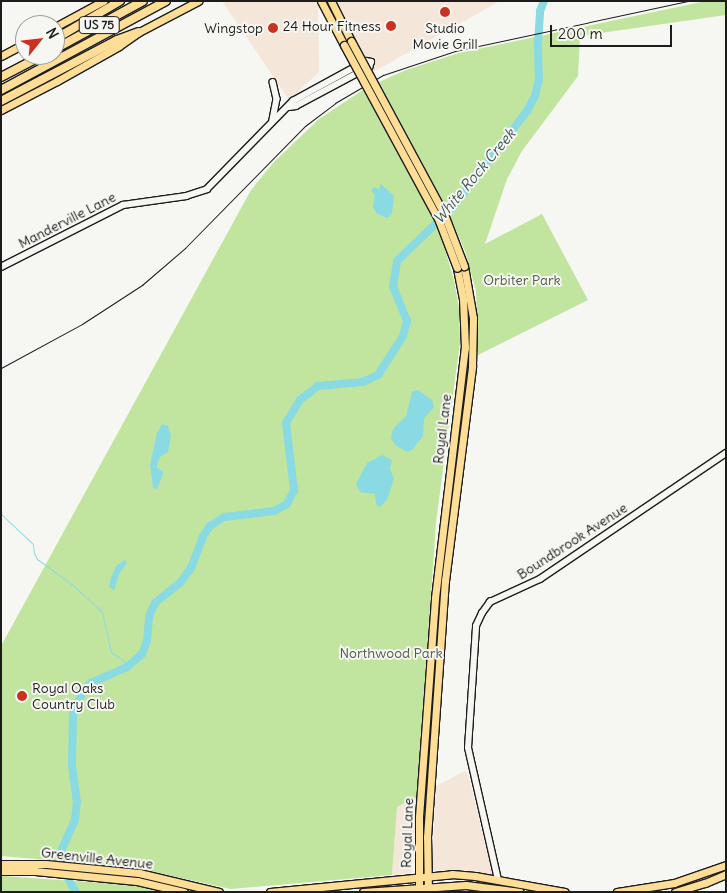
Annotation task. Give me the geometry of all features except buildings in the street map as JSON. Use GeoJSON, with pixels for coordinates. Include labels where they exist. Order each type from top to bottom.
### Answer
{"type":"FeatureCollection","features":[{"type":"Feature","properties":{"kind":"highway"},"geometry":{"type":"LineString","coordinates":[[65,33],[120,1]]}},
{"type":"Feature","properties":{"kind":"highway","name":"US 75"},"geometry":{"type":"LineString","coordinates":[[65,43],[143,1]]}},
{"type":"Feature","properties":{"kind":"highway","name":"US 75"},"geometry":{"type":"LineString","coordinates":[[1,90],[166,1]]}},
{"type":"Feature","properties":{"kind":"highway"},"geometry":{"type":"LineString","coordinates":[[1,101],[117,40],[139,32]]}},
{"type":"Feature","properties":{"kind":"highway"},"geometry":{"type":"LineString","coordinates":[[1,77],[23,65]]}},
{"type":"Feature","properties":{"kind":"main road"},"geometry":{"type":"LineString","coordinates":[[65,22],[103,1]]}},
{"type":"Feature","properties":{"kind":"main road"},"geometry":{"type":"LineString","coordinates":[[1,110],[198,1]]}},
{"type":"Feature","properties":{"kind":"main road","name":"Royal Lane"},"geometry":{"type":"LineString","coordinates":[[321,1],[347,43],[439,221],[461,267],[471,294],[474,329],[471,380],[445,581],[429,800],[428,889]]}},
{"type":"Feature","properties":{"kind":"main road","name":"Royal Lane"},"geometry":{"type":"LineString","coordinates":[[331,1],[347,43]]}},
{"type":"Feature","properties":{"kind":"main road"},"geometry":{"type":"LineString","coordinates":[[1,56],[15,48]]}},
{"type":"Feature","properties":{"kind":"main road","name":"Royal Lane"},"geometry":{"type":"LineString","coordinates":[[419,889],[420,816],[435,598],[465,329],[461,267]]}},
{"type":"Feature","properties":{"kind":"main road"},"geometry":{"type":"LineString","coordinates":[[465,329],[474,329]]}},
{"type":"Feature","properties":{"kind":"main road","name":"Greenville Avenue"},"geometry":{"type":"LineString","coordinates":[[1,864],[46,864],[146,874],[218,892]]}},
{"type":"Feature","properties":{"kind":"main road"},"geometry":{"type":"LineString","coordinates":[[617,892],[641,890],[687,879],[726,865]]}},
{"type":"Feature","properties":{"kind":"main road","name":"Greenville Avenue"},"geometry":{"type":"LineString","coordinates":[[1,871],[137,881],[184,892]]}},
{"type":"Feature","properties":{"kind":"main road"},"geometry":{"type":"LineString","coordinates":[[675,892],[726,874]]}},
{"type":"Feature","properties":{"kind":"main road"},"geometry":{"type":"LineString","coordinates":[[270,892],[334,889],[418,877],[461,875],[565,892]]}},
{"type":"Feature","properties":{"kind":"main road"},"geometry":{"type":"LineString","coordinates":[[363,892],[482,885],[520,892]]}},
{"type":"Feature","properties":{"kind":"street","name":"Manderville Lane"},"geometry":{"type":"LineString","coordinates":[[1,268],[123,205],[186,196],[207,189],[293,101],[366,62],[371,62],[369,66],[356,74],[296,106],[289,107]]}},
{"type":"Feature","properties":{"kind":"street"},"geometry":{"type":"LineString","coordinates":[[272,122],[277,99],[273,82]]}},
{"type":"Feature","properties":{"kind":"street","name":"Boundbrook Avenue"},"geometry":{"type":"LineString","coordinates":[[498,880],[468,748],[476,626],[482,612],[494,600],[540,579],[726,453]]}},
{"type":"Feature","properties":{"kind":"shaded area"},"geometry":{"type":"Polygon","coordinates":[[[222,1],[318,1],[319,72],[289,100],[222,1]]]}},
{"type":"Feature","properties":{"kind":"shaded area"},"geometry":{"type":"Polygon","coordinates":[[[335,1],[500,1],[373,72],[335,1]]]}},
{"type":"Feature","properties":{"kind":"shaded area"},"geometry":{"type":"Polygon","coordinates":[[[465,771],[468,774],[493,875],[466,870],[432,870],[436,786],[465,771]]]}},
{"type":"Feature","properties":{"kind":"shaded area"},"geometry":{"type":"Polygon","coordinates":[[[417,797],[412,873],[392,875],[397,807],[417,797]]]}},
{"type":"Feature","properties":{"kind":"shaded area"},"geometry":{"type":"Polygon","coordinates":[[[457,887],[496,892],[434,892],[457,887]]]}},
{"type":"Feature","properties":{"kind":"green space","name":"Orbiter Park"},"geometry":{"type":"Polygon","coordinates":[[[706,1],[726,1],[726,15],[580,36],[578,76],[522,151],[507,179],[485,244],[542,214],[588,300],[478,355],[476,291],[465,251],[444,203],[379,82],[406,70],[459,53],[706,1]]]}},
{"type":"Feature","properties":{"kind":"green space","name":"Royal Oaks Country Club"},"geometry":{"type":"Polygon","coordinates":[[[363,90],[439,229],[454,280],[459,308],[460,342],[436,522],[417,797],[397,807],[392,875],[231,889],[131,867],[1,856],[1,646],[251,190],[274,162],[319,119],[363,90]]]}},
{"type":"Feature","properties":{"kind":"green space"},"geometry":{"type":"Polygon","coordinates":[[[1,876],[133,885],[163,892],[1,892],[1,876]]]}},
{"type":"Feature","properties":{"kind":"water"},"geometry":{"type":"Polygon","coordinates":[[[381,184],[394,196],[392,213],[387,218],[376,213],[373,207],[375,195],[371,191],[374,187],[379,189],[381,184]]]}},
{"type":"Feature","properties":{"kind":"water"},"geometry":{"type":"Polygon","coordinates":[[[418,390],[432,400],[434,407],[424,419],[423,436],[412,450],[407,452],[395,445],[391,438],[393,429],[406,416],[412,392],[418,390]]]}},
{"type":"Feature","properties":{"kind":"water"},"geometry":{"type":"Polygon","coordinates":[[[162,424],[168,426],[171,435],[168,452],[160,457],[157,465],[157,468],[163,471],[163,474],[157,490],[153,487],[150,465],[157,433],[162,424]]]}},
{"type":"Feature","properties":{"kind":"water"},"geometry":{"type":"Polygon","coordinates":[[[382,455],[392,460],[390,469],[394,479],[387,500],[380,507],[376,504],[375,494],[360,492],[356,484],[367,463],[382,455]]]}},
{"type":"Feature","properties":{"kind":"water"},"geometry":{"type":"Polygon","coordinates":[[[125,560],[127,563],[119,574],[114,590],[109,587],[111,578],[116,566],[125,560]]]}},
{"type":"Feature","properties":{"kind":"waterway","name":"White Rock Creek"},"geometry":{"type":"LineString","coordinates":[[76,892],[63,870],[62,849],[75,820],[77,802],[72,766],[73,713],[84,689],[91,683],[127,667],[142,654],[147,641],[149,616],[155,603],[180,583],[191,568],[203,536],[210,526],[224,517],[274,511],[287,504],[294,490],[286,423],[300,400],[318,386],[363,382],[378,375],[403,336],[407,321],[393,287],[397,261],[453,207],[527,111],[535,96],[539,79],[538,42],[540,11],[544,1]]}},
{"type":"Feature","properties":{"kind":"waterway"},"geometry":{"type":"LineString","coordinates":[[1,514],[33,544],[37,559],[74,586],[102,612],[111,652],[123,660],[127,667]]}},
{"type":"Feature","properties":{"kind":"tram line"},"geometry":{"type":"LineString","coordinates":[[1,368],[82,324],[142,285],[185,248],[305,126],[335,103],[383,75],[455,51],[688,1]]}},
{"type":"Feature","properties":{"kind":"place","name":"Studio Movie Grill"},"geometry":{"type":"Point","coordinates":[445,12]}},
{"type":"Feature","properties":{"kind":"place","name":"24 Hour Fitness"},"geometry":{"type":"Point","coordinates":[391,26]}},
{"type":"Feature","properties":{"kind":"place","name":"Wingstop"},"geometry":{"type":"Point","coordinates":[273,28]}},
{"type":"Feature","properties":{"kind":"place","name":"Royal Oaks Country Club"},"geometry":{"type":"Point","coordinates":[22,696]}},
{"type":"Feature","properties":{"kind":"park label","name":"Northwood Park"},"geometry":{"type":"Point","coordinates":[391,653]}}]}
